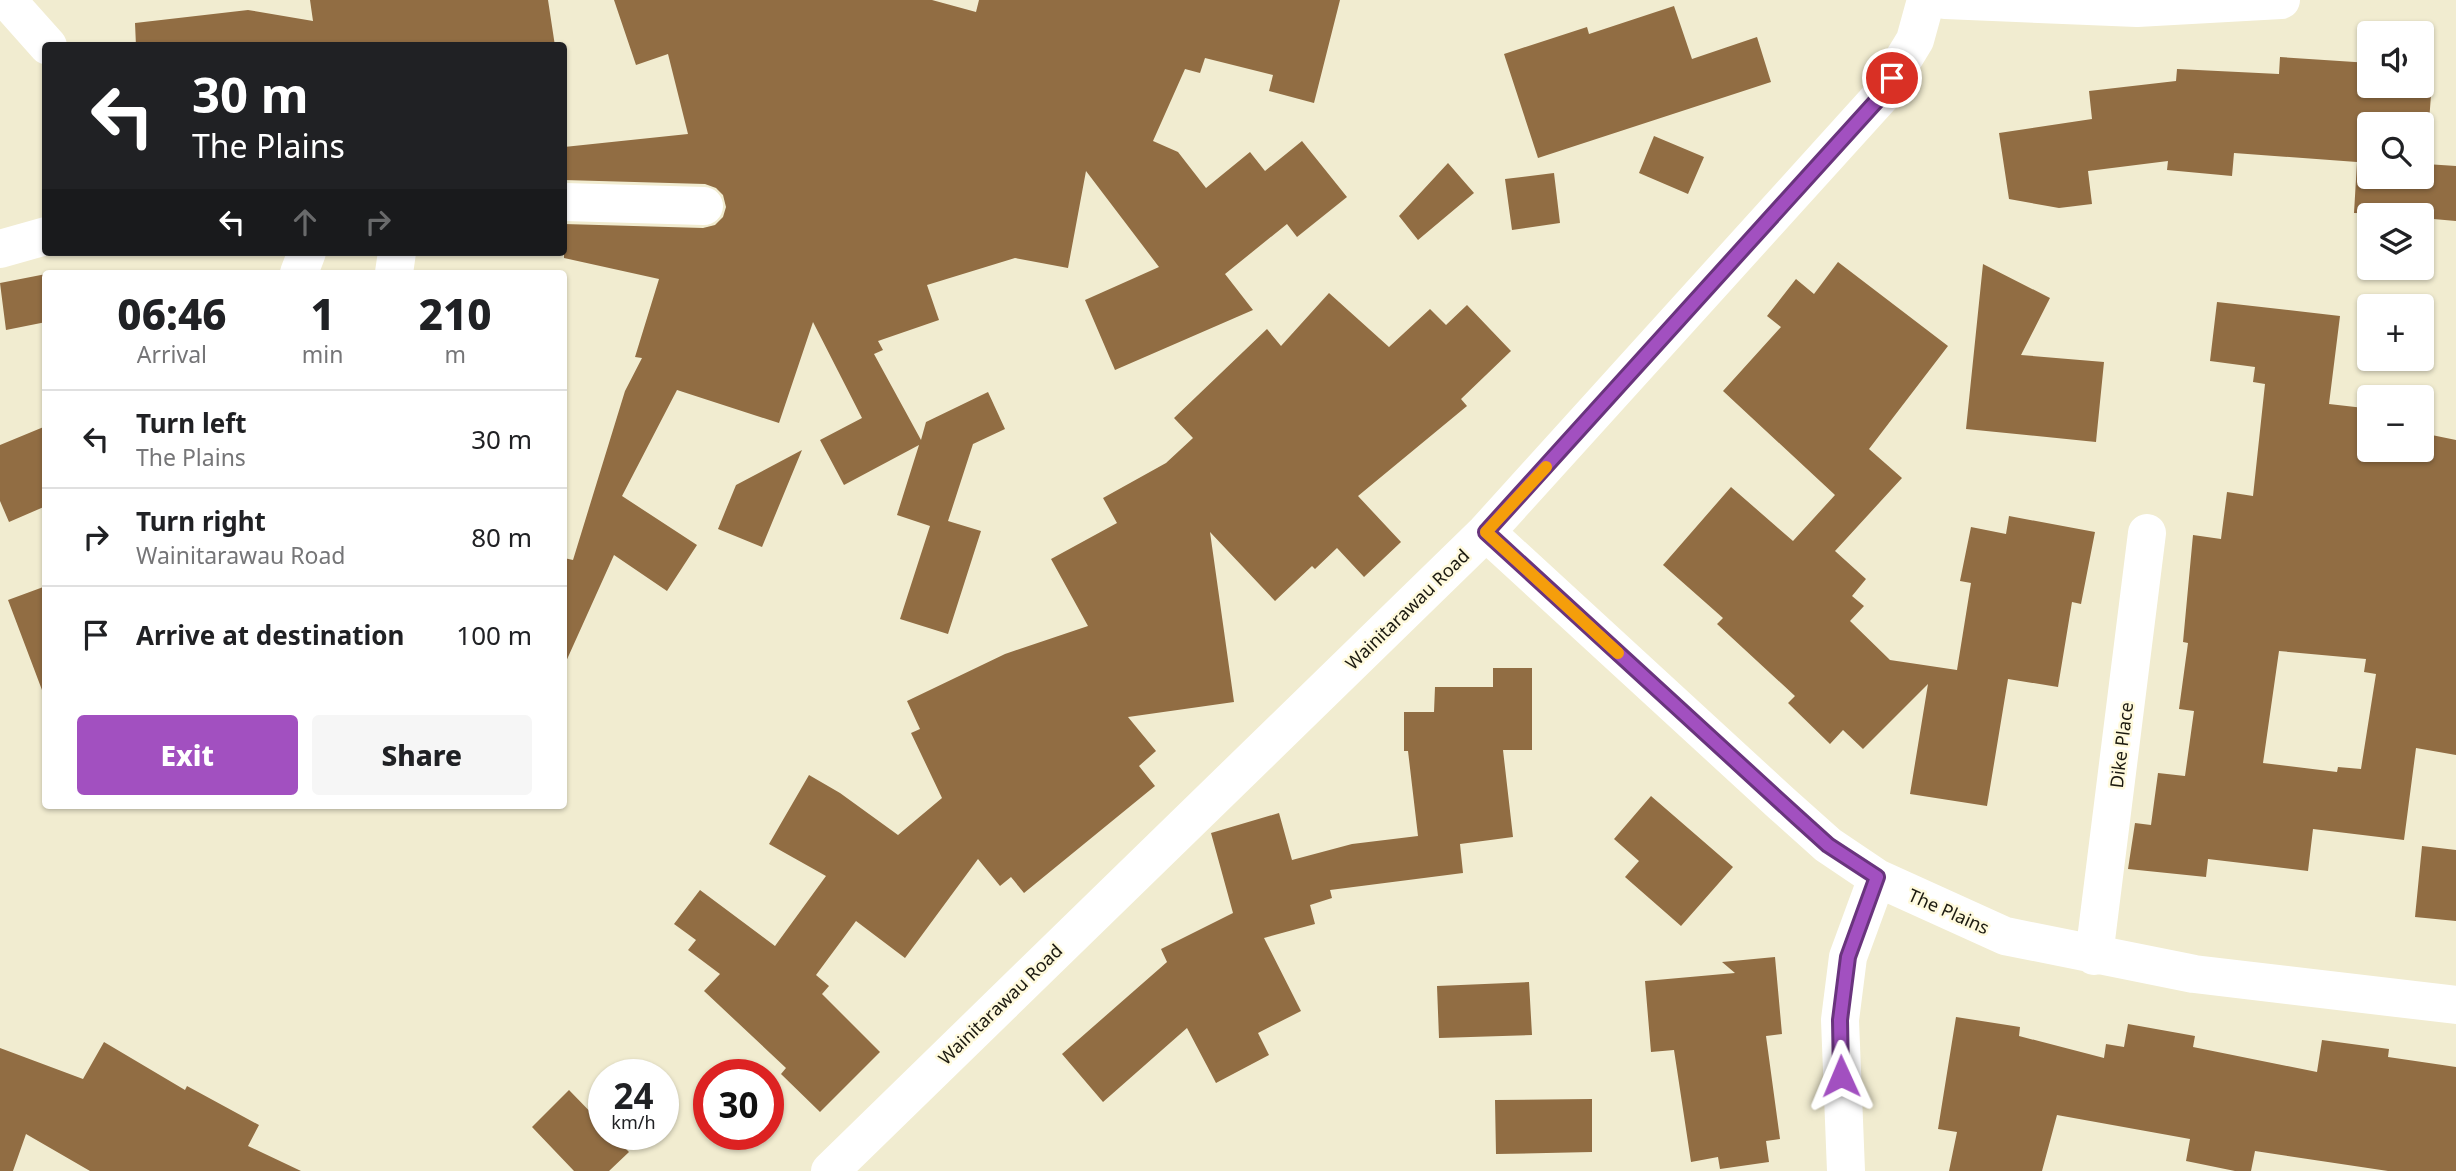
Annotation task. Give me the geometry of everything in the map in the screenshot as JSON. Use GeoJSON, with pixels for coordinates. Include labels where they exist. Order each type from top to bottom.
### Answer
{"type":"FeatureCollection","features":[{"type":"Feature","properties":{"kind":"street"},"geometry":{"type":"LineString","coordinates":[[7,0],[44,42]]}},
{"type":"Feature","properties":{"kind":"street","name":"Wainitarawau Road"},"geometry":{"type":"LineString","coordinates":[[830,1171],[1486,532],[1881,96],[1915,40],[1926,0]]}},
{"type":"Feature","properties":{"kind":"street"},"geometry":{"type":"LineString","coordinates":[[1945,0],[2137,8],[2281,0]]}},
{"type":"Feature","properties":{"kind":"street"},"geometry":{"type":"LineString","coordinates":[[567,202],[704,206]]}},
{"type":"Feature","properties":{"kind":"street"},"geometry":{"type":"LineString","coordinates":[[0,249],[42,237]]}},
{"type":"Feature","properties":{"kind":"street","name":"The Plains"},"geometry":{"type":"LineString","coordinates":[[1486,532],[1790,812],[1828,845],[1877,877],[2006,936],[2094,957],[2194,974],[2456,1004]]}},
{"type":"Feature","properties":{"kind":"street","name":"Dike Place"},"geometry":{"type":"LineString","coordinates":[[2094,957],[2147,533]]}},
{"type":"Feature","properties":{"kind":"street"},"geometry":{"type":"LineString","coordinates":[[1846,1171],[1840,1020],[1848,957],[1877,877]]}},
{"type":"Feature","properties":{"kind":"building"},"geometry":{"type":"Polygon","coordinates":[[[310,0],[548,0],[554,42],[136,42],[135,23],[248,10],[313,21],[310,0]]]}},
{"type":"Feature","properties":{"kind":"building"},"geometry":{"type":"Polygon","coordinates":[[[614,0],[932,0],[976,12],[979,0],[1340,0],[1314,103],[1269,91],[1273,75],[1205,58],[1200,73],[1185,69],[1153,141],[1178,152],[1206,188],[1250,152],[1265,171],[1302,141],[1347,197],[1297,237],[1287,224],[1225,274],[1253,310],[1115,370],[1085,300],[1159,267],[1086,171],[1068,268],[1015,258],[927,285],[939,320],[878,341],[883,350],[874,354],[921,440],[926,422],[988,392],[1005,429],[973,444],[948,521],[981,531],[948,634],[900,619],[930,526],[897,515],[919,445],[844,485],[820,440],[862,418],[813,322],[779,423],[677,390],[622,496],[697,545],[667,591],[614,555],[567,659],[567,559],[573,560],[625,391],[642,358],[635,357],[659,279],[564,258],[567,256],[567,224],[703,228],[715,225],[723,217],[726,207],[723,195],[716,188],[705,184],[567,180],[567,147],[688,134],[668,54],[636,65],[614,0]]]}},
{"type":"Feature","properties":{"kind":"building"},"geometry":{"type":"Polygon","coordinates":[[[1674,6],[1692,59],[1757,37],[1771,82],[1538,158],[1504,54],[1587,27],[1589,34],[1674,6]]]}},
{"type":"Feature","properties":{"kind":"building"},"geometry":{"type":"Polygon","coordinates":[[[2280,57],[2357,62],[2357,98],[2431,98],[2430,112],[2357,112],[2357,162],[2234,153],[2232,176],[2167,170],[2168,161],[2088,171],[2092,204],[2059,208],[2009,199],[1999,133],[2092,119],[2089,91],[2176,81],[2177,69],[2279,74],[2280,57]]]}},
{"type":"Feature","properties":{"kind":"building"},"geometry":{"type":"Polygon","coordinates":[[[1654,136],[1704,157],[1688,194],[1639,173],[1654,136]]]}},
{"type":"Feature","properties":{"kind":"building"},"geometry":{"type":"Polygon","coordinates":[[[2357,162],[2357,189],[2434,189],[2434,165],[2456,166],[2456,221],[2434,219],[2434,203],[2357,203],[2357,213],[2354,213],[2357,162]]]}},
{"type":"Feature","properties":{"kind":"building"},"geometry":{"type":"Polygon","coordinates":[[[1448,163],[1474,193],[1418,240],[1399,216],[1448,163]]]}},
{"type":"Feature","properties":{"kind":"building"},"geometry":{"type":"Polygon","coordinates":[[[1554,173],[1560,223],[1512,230],[1505,179],[1554,173]]]}},
{"type":"Feature","properties":{"kind":"building"},"geometry":{"type":"Polygon","coordinates":[[[1838,262],[1948,346],[1869,449],[1902,478],[1835,551],[1866,579],[1852,596],[1864,606],[1850,621],[1890,660],[1957,670],[1971,583],[1960,581],[1971,527],[2006,534],[2009,516],[2095,532],[2081,604],[2072,602],[2058,687],[2008,679],[1987,806],[1910,794],[1928,684],[1863,749],[1843,730],[1830,744],[1788,703],[1795,696],[1717,624],[1723,618],[1663,565],[1731,487],[1793,541],[1835,495],[1723,391],[1781,327],[1767,316],[1796,279],[1814,294],[1838,262]]]}},
{"type":"Feature","properties":{"kind":"building"},"geometry":{"type":"Polygon","coordinates":[[[1983,264],[2050,298],[2021,355],[2104,362],[2096,442],[1966,429],[1983,264]]]}},
{"type":"Feature","properties":{"kind":"building"},"geometry":{"type":"Polygon","coordinates":[[[42,275],[42,323],[6,330],[0,283],[42,275]]]}},
{"type":"Feature","properties":{"kind":"building"},"geometry":{"type":"Polygon","coordinates":[[[1329,293],[1389,347],[1430,309],[1446,325],[1467,305],[1511,351],[1461,399],[1467,406],[1358,496],[1401,542],[1364,577],[1337,548],[1315,569],[1312,566],[1275,601],[1210,532],[1234,702],[1128,717],[1156,751],[1139,766],[1155,786],[1024,893],[1011,877],[1000,886],[978,859],[905,958],[856,921],[816,975],[829,986],[822,994],[880,1052],[820,1112],[784,1077],[784,1059],[776,1059],[704,991],[720,974],[688,950],[696,940],[674,924],[700,890],[775,946],[826,876],[769,844],[809,775],[840,793],[898,835],[942,798],[911,733],[920,729],[907,701],[1005,654],[1088,626],[1051,559],[1117,523],[1103,498],[1166,463],[1193,438],[1174,418],[1267,329],[1281,346],[1329,293]]]}},
{"type":"Feature","properties":{"kind":"building"},"geometry":{"type":"Polygon","coordinates":[[[2217,302],[2340,316],[2329,404],[2357,407],[2357,462],[2434,462],[2434,435],[2456,440],[2456,755],[2416,748],[2404,840],[2313,829],[2308,871],[2208,859],[2206,877],[2128,869],[2135,823],[2151,825],[2158,773],[2185,776],[2194,711],[2179,709],[2188,643],[2183,642],[2193,535],[2221,539],[2227,492],[2253,496],[2265,384],[2253,382],[2255,367],[2210,361],[2217,302]],[[2279,651],[2263,763],[2337,772],[2338,767],[2361,769],[2376,674],[2364,672],[2366,659],[2279,651]]]}},
{"type":"Feature","properties":{"kind":"building"},"geometry":{"type":"Polygon","coordinates":[[[42,428],[42,508],[9,522],[0,501],[0,445],[42,428]]]}},
{"type":"Feature","properties":{"kind":"building"},"geometry":{"type":"Polygon","coordinates":[[[802,450],[762,547],[718,529],[736,485],[802,450]]]}},
{"type":"Feature","properties":{"kind":"building"},"geometry":{"type":"Polygon","coordinates":[[[42,587],[42,690],[8,600],[42,587]]]}},
{"type":"Feature","properties":{"kind":"building"},"geometry":{"type":"Polygon","coordinates":[[[1493,668],[1532,668],[1532,750],[1503,750],[1513,837],[1460,844],[1463,873],[1330,890],[1332,898],[1310,905],[1315,924],[1264,938],[1301,1011],[1258,1033],[1269,1055],[1216,1083],[1187,1028],[1103,1102],[1062,1054],[1167,962],[1161,949],[1233,913],[1211,833],[1279,813],[1292,860],[1352,844],[1418,836],[1408,751],[1404,751],[1404,712],[1434,712],[1435,687],[1493,687],[1493,668]]]}},
{"type":"Feature","properties":{"kind":"building"},"geometry":{"type":"Polygon","coordinates":[[[1651,796],[1733,867],[1681,926],[1625,877],[1639,861],[1614,839],[1651,796]]]}},
{"type":"Feature","properties":{"kind":"building"},"geometry":{"type":"Polygon","coordinates":[[[2422,846],[2456,850],[2456,921],[2415,917],[2422,846]]]}},
{"type":"Feature","properties":{"kind":"building"},"geometry":{"type":"Polygon","coordinates":[[[1775,957],[1782,1034],[1766,1036],[1780,1139],[1766,1141],[1769,1162],[1720,1169],[1718,1157],[1691,1162],[1674,1050],[1651,1052],[1645,981],[1735,973],[1722,962],[1775,957]]]}},
{"type":"Feature","properties":{"kind":"building"},"geometry":{"type":"Polygon","coordinates":[[[1529,982],[1532,1035],[1439,1038],[1437,986],[1529,982]]]}},
{"type":"Feature","properties":{"kind":"building"},"geometry":{"type":"Polygon","coordinates":[[[1956,1017],[2020,1027],[2019,1036],[2104,1058],[2106,1044],[2124,1047],[2128,1024],[2195,1036],[2193,1047],[2317,1072],[2322,1040],[2389,1049],[2388,1057],[2456,1067],[2456,1171],[2388,1171],[2255,1151],[2251,1171],[2235,1171],[2186,1161],[2190,1139],[2057,1115],[2042,1171],[1949,1171],[1957,1132],[1938,1129],[1956,1017]]]}},
{"type":"Feature","properties":{"kind":"building"},"geometry":{"type":"Polygon","coordinates":[[[104,1042],[185,1090],[187,1086],[259,1125],[248,1146],[301,1171],[90,1171],[26,1134],[13,1171],[0,1171],[0,1048],[83,1079],[104,1042]]]}},
{"type":"Feature","properties":{"kind":"building"},"geometry":{"type":"Polygon","coordinates":[[[569,1090],[588,1110],[588,1150],[629,1152],[609,1171],[574,1171],[532,1127],[569,1090]]]}},
{"type":"Feature","properties":{"kind":"building"},"geometry":{"type":"Polygon","coordinates":[[[1592,1099],[1592,1152],[1496,1154],[1495,1100],[1592,1099]]]}},
{"type":"Feature","properties":{"kind":"slow traffic"},"geometry":{"type":"LineString","coordinates":[[1546,467],[1486,532],[1618,653]]}},
{"type":"Feature","properties":{"kind":"route"},"geometry":{"type":"LineString","coordinates":[[1841,1076],[1840,1020],[1848,957],[1877,877],[1828,845],[1486,532],[1881,96],[1892,78]]}}]}
